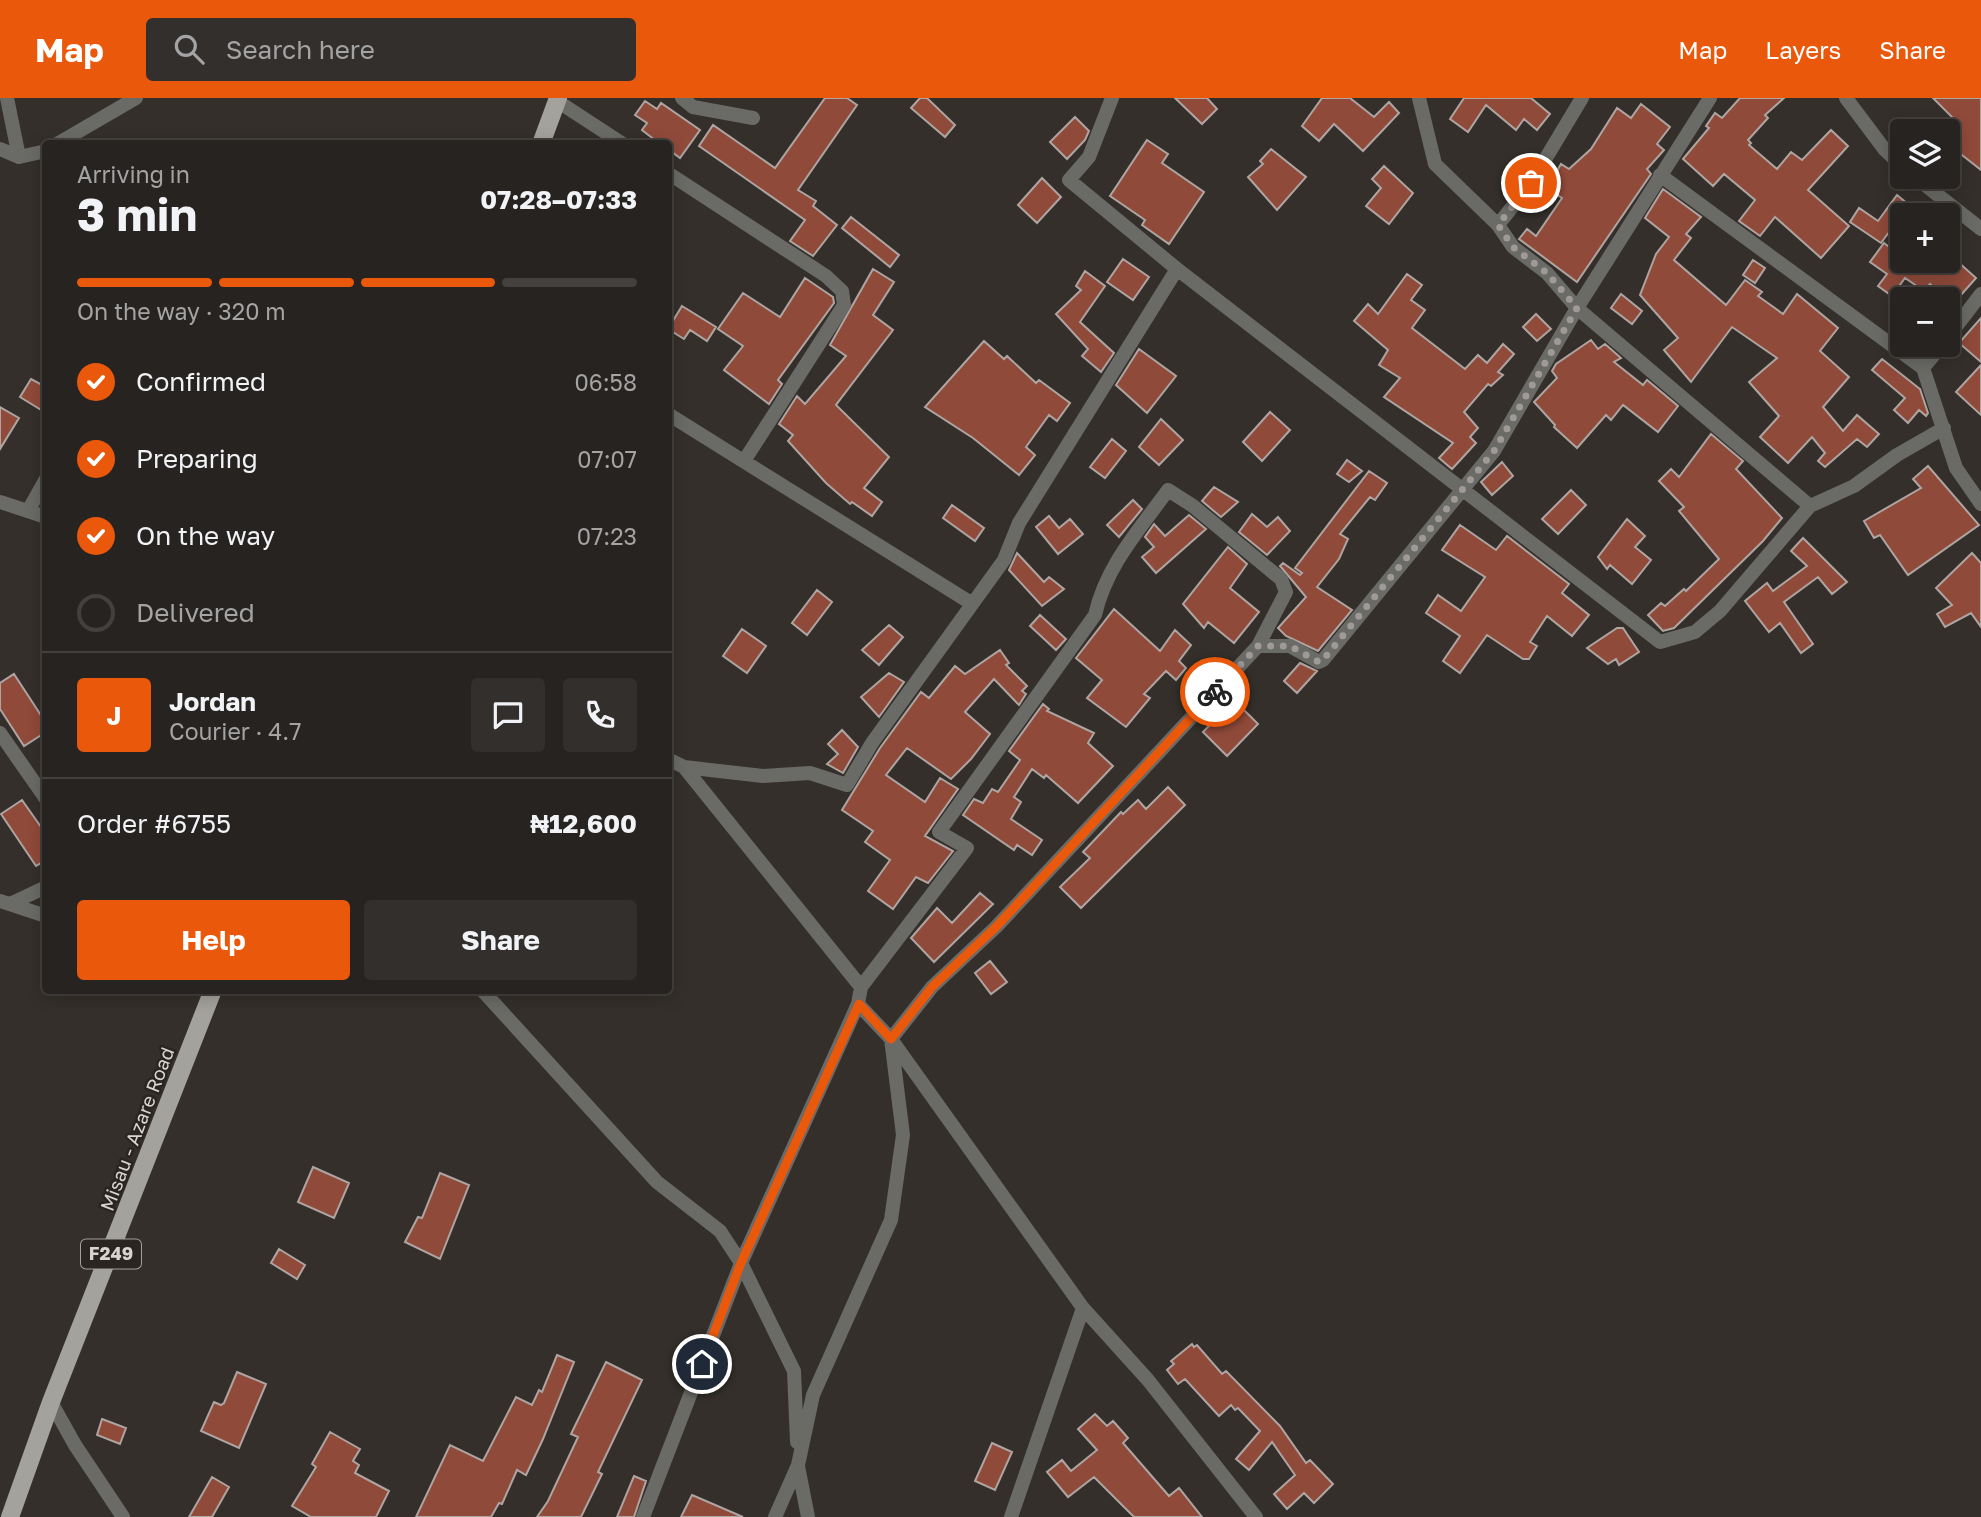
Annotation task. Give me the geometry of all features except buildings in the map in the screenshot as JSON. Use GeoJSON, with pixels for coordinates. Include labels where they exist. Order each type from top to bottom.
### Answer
{"type":"FeatureCollection","features":[{"type":"Feature","properties":{"kind":"main road"},"geometry":{"type":"LineString","coordinates":[[543,140],[558,99]]}},
{"type":"Feature","properties":{"kind":"main road","name":"Misau - Azare Road"},"geometry":{"type":"LineString","coordinates":[[10,1517],[51,1402],[211,994]]}},
{"type":"Feature","properties":{"kind":"street"},"geometry":{"type":"LineString","coordinates":[[7,98],[19,157]]}},
{"type":"Feature","properties":{"kind":"street"},"geometry":{"type":"LineString","coordinates":[[63,140],[136,98]]}},
{"type":"Feature","properties":{"kind":"street"},"geometry":{"type":"LineString","coordinates":[[682,98],[693,107],[753,118]]}},
{"type":"Feature","properties":{"kind":"street"},"geometry":{"type":"LineString","coordinates":[[1112,98],[1088,157],[1069,180],[1177,269],[1464,487],[1660,642],[1695,632],[1720,611],[1810,506],[1854,486],[1897,455],[1944,428]]}},
{"type":"Feature","properties":{"kind":"street"},"geometry":{"type":"LineString","coordinates":[[1419,98],[1435,164],[1498,225],[1513,247],[1547,273],[1577,308],[1810,506]]}},
{"type":"Feature","properties":{"kind":"street"},"geometry":{"type":"LineString","coordinates":[[1498,225],[1531,183],[1582,98]]}},
{"type":"Feature","properties":{"kind":"street"},"geometry":{"type":"LineString","coordinates":[[1258,646],[1290,646],[1319,662],[1323,660],[1494,451],[1577,308],[1710,98]]}},
{"type":"Feature","properties":{"kind":"street"},"geometry":{"type":"LineString","coordinates":[[1846,98],[1890,155]]}},
{"type":"Feature","properties":{"kind":"street"},"geometry":{"type":"LineString","coordinates":[[558,99],[617,140]]}},
{"type":"Feature","properties":{"kind":"street"},"geometry":{"type":"LineString","coordinates":[[0,149],[19,157],[42,152]]}},
{"type":"Feature","properties":{"kind":"street"},"geometry":{"type":"LineString","coordinates":[[1660,175],[1923,368],[1956,468],[1981,504]]}},
{"type":"Feature","properties":{"kind":"street"},"geometry":{"type":"LineString","coordinates":[[672,176],[826,276],[842,291],[844,305],[744,461]]}},
{"type":"Feature","properties":{"kind":"street"},"geometry":{"type":"LineString","coordinates":[[1930,189],[1981,229]]}},
{"type":"Feature","properties":{"kind":"street"},"geometry":{"type":"LineString","coordinates":[[672,761],[684,767],[763,776],[810,773],[847,785],[872,743],[1004,559],[1019,523],[1177,269]]}},
{"type":"Feature","properties":{"kind":"street"},"geometry":{"type":"LineString","coordinates":[[1960,321],[1981,294]]}},
{"type":"Feature","properties":{"kind":"street"},"geometry":{"type":"LineString","coordinates":[[1923,368],[1932,357]]}},
{"type":"Feature","properties":{"kind":"street"},"geometry":{"type":"LineString","coordinates":[[672,416],[971,603]]}},
{"type":"Feature","properties":{"kind":"street"},"geometry":{"type":"LineString","coordinates":[[28,511],[42,486]]}},
{"type":"Feature","properties":{"kind":"street"},"geometry":{"type":"LineString","coordinates":[[643,1517],[741,1263],[859,1004],[861,987],[967,848],[939,832],[1095,615],[1100,592],[1111,569],[1168,490],[1193,506],[1281,579],[1286,592],[1258,646],[989,935],[932,987],[891,1039],[903,1135],[891,1220],[813,1395],[798,1465],[775,1517]]}},
{"type":"Feature","properties":{"kind":"street"},"geometry":{"type":"LineString","coordinates":[[0,502],[42,515]]}},
{"type":"Feature","properties":{"kind":"street"},"geometry":{"type":"LineString","coordinates":[[0,733],[42,793]]}},
{"type":"Feature","properties":{"kind":"street"},"geometry":{"type":"LineString","coordinates":[[684,767],[861,987]]}},
{"type":"Feature","properties":{"kind":"street"},"geometry":{"type":"LineString","coordinates":[[5,903],[42,889]]}},
{"type":"Feature","properties":{"kind":"street"},"geometry":{"type":"LineString","coordinates":[[5,903],[42,915]]}},
{"type":"Feature","properties":{"kind":"street"},"geometry":{"type":"LineString","coordinates":[[486,994],[657,1182],[720,1231],[741,1263],[794,1371],[798,1465],[808,1517]]}},
{"type":"Feature","properties":{"kind":"street"},"geometry":{"type":"LineString","coordinates":[[859,1004],[891,1039],[1083,1308],[1149,1380],[1256,1517]]}},
{"type":"Feature","properties":{"kind":"street"},"geometry":{"type":"LineString","coordinates":[[1011,1517],[1083,1308]]}},
{"type":"Feature","properties":{"kind":"street"},"geometry":{"type":"LineString","coordinates":[[51,1402],[75,1445],[123,1517]]}},
{"type":"Feature","properties":{"kind":"way so far"},"geometry":{"type":"LineString","coordinates":[[1215,692],[1258,646],[1290,646],[1319,662],[1323,660],[1494,451],[1577,308],[1547,273],[1513,247],[1498,225],[1531,183]]}},
{"type":"Feature","properties":{"kind":"route"},"geometry":{"type":"LineString","coordinates":[[702,1364],[741,1263],[859,1004],[891,1039],[932,987],[996,927],[1215,692]]}}]}
